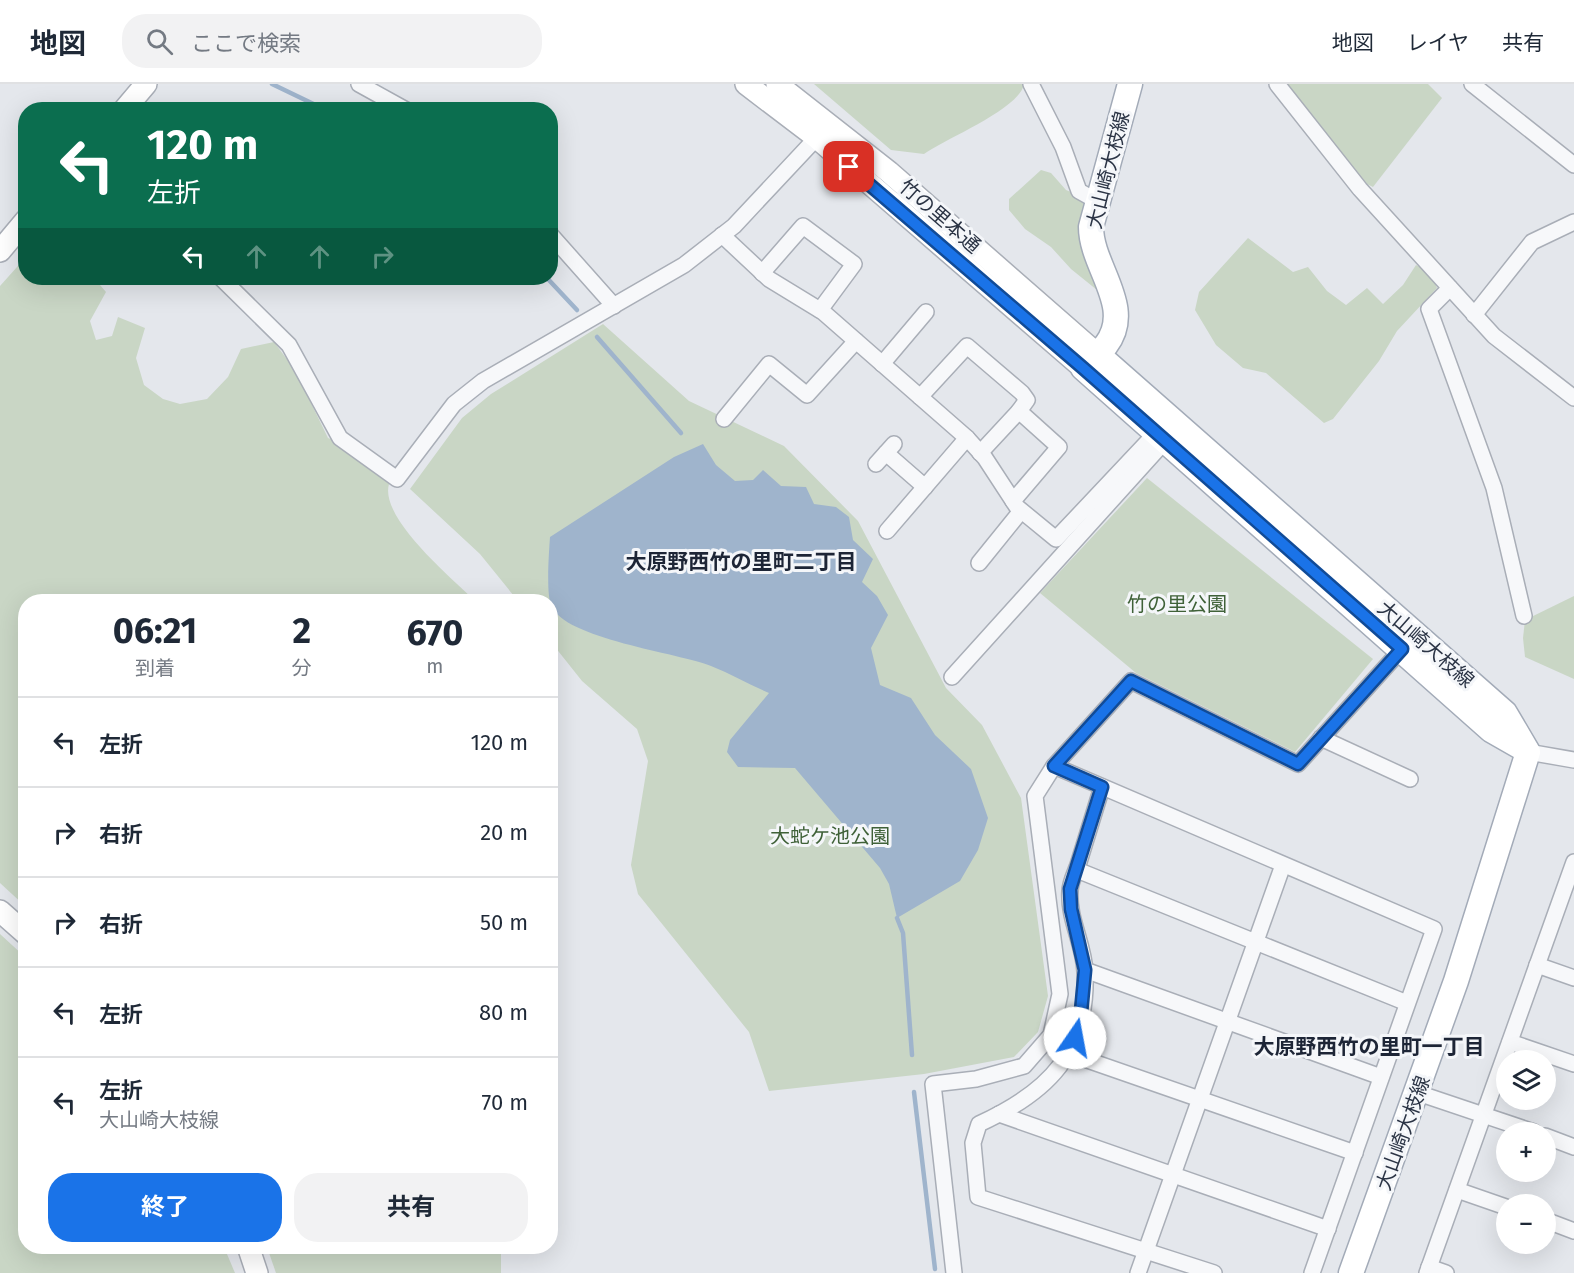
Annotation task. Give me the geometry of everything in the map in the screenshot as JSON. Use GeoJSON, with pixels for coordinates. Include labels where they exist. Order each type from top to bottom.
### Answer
{"type":"FeatureCollection","features":[{"type":"Feature","properties":{"kind":"main road","name":"大山崎大枝線"},"geometry":{"type":"LineString","coordinates":[[1090,361],[1112,334],[1117,315],[1113,296],[1091,244],[1091,227],[1096,201],[1130,84]]}},
{"type":"Feature","properties":{"kind":"main road","name":"大山崎大枝線"},"geometry":{"type":"LineString","coordinates":[[1090,361],[1161,437],[1491,730],[1528,752]]}},
{"type":"Feature","properties":{"kind":"main road","name":"大山崎大枝線"},"geometry":{"type":"LineString","coordinates":[[1090,361],[1505,713],[1528,752],[1520,785],[1418,1093],[1351,1273]]}},
{"type":"Feature","properties":{"kind":"street"},"geometry":{"type":"LineString","coordinates":[[131,102],[146,84]]}},
{"type":"Feature","properties":{"kind":"street"},"geometry":{"type":"LineString","coordinates":[[359,84],[392,102]]}},
{"type":"Feature","properties":{"kind":"street","name":"竹の里本通"},"geometry":{"type":"LineString","coordinates":[[746,84],[823,131]]}},
{"type":"Feature","properties":{"kind":"street","name":"竹の里本通"},"geometry":{"type":"LineString","coordinates":[[777,84],[823,131],[1090,361]]}},
{"type":"Feature","properties":{"kind":"street"},"geometry":{"type":"LineString","coordinates":[[1031,84],[1063,147],[1079,191],[1096,201]]}},
{"type":"Feature","properties":{"kind":"street"},"geometry":{"type":"LineString","coordinates":[[1277,84],[1360,189],[1474,315],[1494,336],[1574,398]]}},
{"type":"Feature","properties":{"kind":"street"},"geometry":{"type":"LineString","coordinates":[[1472,84],[1574,165]]}},
{"type":"Feature","properties":{"kind":"street"},"geometry":{"type":"LineString","coordinates":[[228,285],[289,345],[339,438],[397,479],[454,404],[483,381],[684,266],[722,235],[775,184],[823,131]]}},
{"type":"Feature","properties":{"kind":"street"},"geometry":{"type":"LineString","coordinates":[[1474,315],[1532,242],[1574,222]]}},
{"type":"Feature","properties":{"kind":"street"},"geometry":{"type":"LineString","coordinates":[[762,273],[803,226],[854,264],[820,310]]}},
{"type":"Feature","properties":{"kind":"street"},"geometry":{"type":"LineString","coordinates":[[0,251],[18,230]]}},
{"type":"Feature","properties":{"kind":"street"},"geometry":{"type":"LineString","coordinates":[[722,235],[762,273],[820,310],[967,438],[1017,506],[1056,539],[1161,437]]}},
{"type":"Feature","properties":{"kind":"street"},"geometry":{"type":"LineString","coordinates":[[558,243],[614,306]]}},
{"type":"Feature","properties":{"kind":"street"},"geometry":{"type":"LineString","coordinates":[[1450,288],[1429,309],[1494,488],[1524,616]]}},
{"type":"Feature","properties":{"kind":"street"},"geometry":{"type":"LineString","coordinates":[[882,364],[926,312]]}},
{"type":"Feature","properties":{"kind":"street"},"geometry":{"type":"LineString","coordinates":[[724,419],[769,364],[807,395],[856,341]]}},
{"type":"Feature","properties":{"kind":"street"},"geometry":{"type":"LineString","coordinates":[[920,397],[967,346],[1022,393],[1026,400],[1019,411],[980,453]]}},
{"type":"Feature","properties":{"kind":"street"},"geometry":{"type":"LineString","coordinates":[[980,563],[1059,447],[1019,411]]}},
{"type":"Feature","properties":{"kind":"street"},"geometry":{"type":"LineString","coordinates":[[952,677],[1161,437]]}},
{"type":"Feature","properties":{"kind":"street"},"geometry":{"type":"LineString","coordinates":[[887,531],[967,438]]}},
{"type":"Feature","properties":{"kind":"street"},"geometry":{"type":"LineString","coordinates":[[886,453],[925,487]]}},
{"type":"Feature","properties":{"kind":"street"},"geometry":{"type":"LineString","coordinates":[[954,1273],[933,1084],[976,1079],[1024,1066],[1051,1035],[1060,994],[1035,796],[1054,766],[1131,681],[1298,764],[1402,649]]}},
{"type":"Feature","properties":{"kind":"street"},"geometry":{"type":"LineString","coordinates":[[1321,738],[1410,779]]}},
{"type":"Feature","properties":{"kind":"street"},"geometry":{"type":"LineString","coordinates":[[1528,752],[1574,760]]}},
{"type":"Feature","properties":{"kind":"street"},"geometry":{"type":"LineString","coordinates":[[1054,766],[1434,929],[1312,1273]]}},
{"type":"Feature","properties":{"kind":"street"},"geometry":{"type":"LineString","coordinates":[[1102,787],[1070,889],[1071,909],[1085,970],[1080,1022],[1070,1054],[1029,1097],[979,1124],[973,1143],[978,1197],[1214,1273]]}},
{"type":"Feature","properties":{"kind":"street"},"geometry":{"type":"LineString","coordinates":[[1446,1273],[1428,1270],[1537,965],[1569,894],[1574,862]]}},
{"type":"Feature","properties":{"kind":"street"},"geometry":{"type":"LineString","coordinates":[[1138,1273],[1283,865]]}},
{"type":"Feature","properties":{"kind":"street"},"geometry":{"type":"LineString","coordinates":[[1077,870],[1407,1003]]}},
{"type":"Feature","properties":{"kind":"street"},"geometry":{"type":"LineString","coordinates":[[0,911],[18,927]]}},
{"type":"Feature","properties":{"kind":"street"},"geometry":{"type":"LineString","coordinates":[[1537,965],[1574,978]]}},
{"type":"Feature","properties":{"kind":"street"},"geometry":{"type":"LineString","coordinates":[[1085,970],[1381,1077]]}},
{"type":"Feature","properties":{"kind":"street"},"geometry":{"type":"LineString","coordinates":[[1510,1041],[1574,1064]]}},
{"type":"Feature","properties":{"kind":"street"},"geometry":{"type":"LineString","coordinates":[[1070,1054],[1355,1153]]}},
{"type":"Feature","properties":{"kind":"street"},"geometry":{"type":"LineString","coordinates":[[1418,1093],[1505,1122]]}},
{"type":"Feature","properties":{"kind":"street"},"geometry":{"type":"LineString","coordinates":[[999,1114],[1328,1228]]}},
{"type":"Feature","properties":{"kind":"street"},"geometry":{"type":"LineString","coordinates":[[1556,1140],[1574,1147]]}},
{"type":"Feature","properties":{"kind":"street"},"geometry":{"type":"LineString","coordinates":[[1457,1190],[1496,1204]]}},
{"type":"Feature","properties":{"kind":"street"},"geometry":{"type":"LineString","coordinates":[[1556,1224],[1574,1230]]}},
{"type":"Feature","properties":{"kind":"street"},"geometry":{"type":"LineString","coordinates":[[251,1254],[257,1273]]}},
{"type":"Feature","properties":{"kind":"green space"},"geometry":{"type":"Polygon","coordinates":[[[814,84],[1024,84],[1019,94],[996,113],[924,154],[891,150],[814,84]]]}},
{"type":"Feature","properties":{"kind":"green space"},"geometry":{"type":"Polygon","coordinates":[[[1285,84],[1428,84],[1442,98],[1373,187],[1367,184],[1285,84]]]}},
{"type":"Feature","properties":{"kind":"green space"},"geometry":{"type":"Polygon","coordinates":[[[1041,170],[1051,173],[1066,190],[1090,200],[1100,279],[1097,290],[1071,269],[1051,247],[1025,229],[1009,210],[1009,199],[1041,170]]]}},
{"type":"Feature","properties":{"kind":"green space"},"geometry":{"type":"Polygon","coordinates":[[[1248,238],[1293,272],[1308,267],[1327,291],[1346,305],[1367,288],[1383,304],[1403,285],[1416,265],[1426,271],[1436,284],[1437,288],[1397,331],[1379,361],[1333,419],[1324,423],[1266,373],[1243,368],[1216,345],[1195,310],[1199,292],[1248,238]]]}},
{"type":"Feature","properties":{"kind":"green space"},"geometry":{"type":"Polygon","coordinates":[[[18,266],[18,285],[100,285],[106,292],[90,321],[96,340],[112,336],[118,317],[145,328],[136,358],[144,385],[163,399],[180,404],[207,399],[228,377],[241,349],[274,342],[295,370],[328,438],[338,442],[389,484],[389,498],[395,514],[406,530],[435,563],[468,594],[18,594],[18,900],[0,883],[0,286],[18,266]]]}},
{"type":"Feature","properties":{"kind":"green space","name":"大蛇ケ池公園"},"geometry":{"type":"Polygon","coordinates":[[[603,324],[689,401],[784,446],[858,521],[946,688],[982,725],[1021,798],[1048,996],[1038,1032],[1014,1057],[924,1074],[769,1091],[749,1032],[638,894],[631,865],[648,761],[637,729],[582,681],[558,651],[558,594],[512,594],[480,554],[410,489],[462,418],[491,394],[603,324]]]}},
{"type":"Feature","properties":{"kind":"green space","name":"竹の里公園"},"geometry":{"type":"Polygon","coordinates":[[[1147,478],[1373,659],[1295,752],[1136,673],[1040,593],[1147,478]]]}},
{"type":"Feature","properties":{"kind":"green space"},"geometry":{"type":"Polygon","coordinates":[[[1574,596],[1574,679],[1525,657],[1523,638],[1525,620],[1574,596]]]}},
{"type":"Feature","properties":{"kind":"green space"},"geometry":{"type":"Polygon","coordinates":[[[0,934],[18,951],[18,1254],[227,1254],[235,1273],[0,1273],[0,934]]]}},
{"type":"Feature","properties":{"kind":"green space"},"geometry":{"type":"Polygon","coordinates":[[[269,1254],[501,1254],[501,1273],[276,1273],[269,1254]]]}},
{"type":"Feature","properties":{"kind":"water"},"geometry":{"type":"Polygon","coordinates":[[[703,444],[716,465],[735,481],[753,480],[763,470],[781,486],[806,487],[814,504],[836,507],[849,517],[853,540],[873,559],[862,582],[877,596],[888,615],[871,648],[880,685],[911,698],[935,735],[971,769],[988,818],[978,850],[960,881],[897,918],[889,884],[880,868],[795,768],[738,767],[727,752],[730,740],[769,693],[711,666],[599,636],[577,627],[558,614],[558,594],[549,594],[550,537],[674,457],[703,444]]]}},
{"type":"Feature","properties":{"kind":"waterway"},"geometry":{"type":"LineString","coordinates":[[272,84],[309,102]]}},
{"type":"Feature","properties":{"kind":"waterway"},"geometry":{"type":"LineString","coordinates":[[554,285],[577,310]]}},
{"type":"Feature","properties":{"kind":"waterway"},"geometry":{"type":"LineString","coordinates":[[597,337],[681,433]]}},
{"type":"Feature","properties":{"kind":"waterway"},"geometry":{"type":"LineString","coordinates":[[897,918],[903,933],[912,1055]]}},
{"type":"Feature","properties":{"kind":"waterway"},"geometry":{"type":"LineString","coordinates":[[914,1092],[935,1269]]}},
{"type":"Feature","properties":{"kind":"district","name":"大原野西竹の里町二丁目"},"geometry":{"type":"Point","coordinates":[741,562]}},
{"type":"Feature","properties":{"kind":"district","name":"大原野西竹の里町一丁目"},"geometry":{"type":"Point","coordinates":[1369,1047]}},
{"type":"Feature","properties":{"kind":"route"},"geometry":{"type":"LineString","coordinates":[[849,167],[1083,368],[1402,649],[1298,764],[1131,681],[1054,766],[1102,787],[1070,889],[1071,909],[1085,970],[1080,1022],[1075,1038]]}}]}
